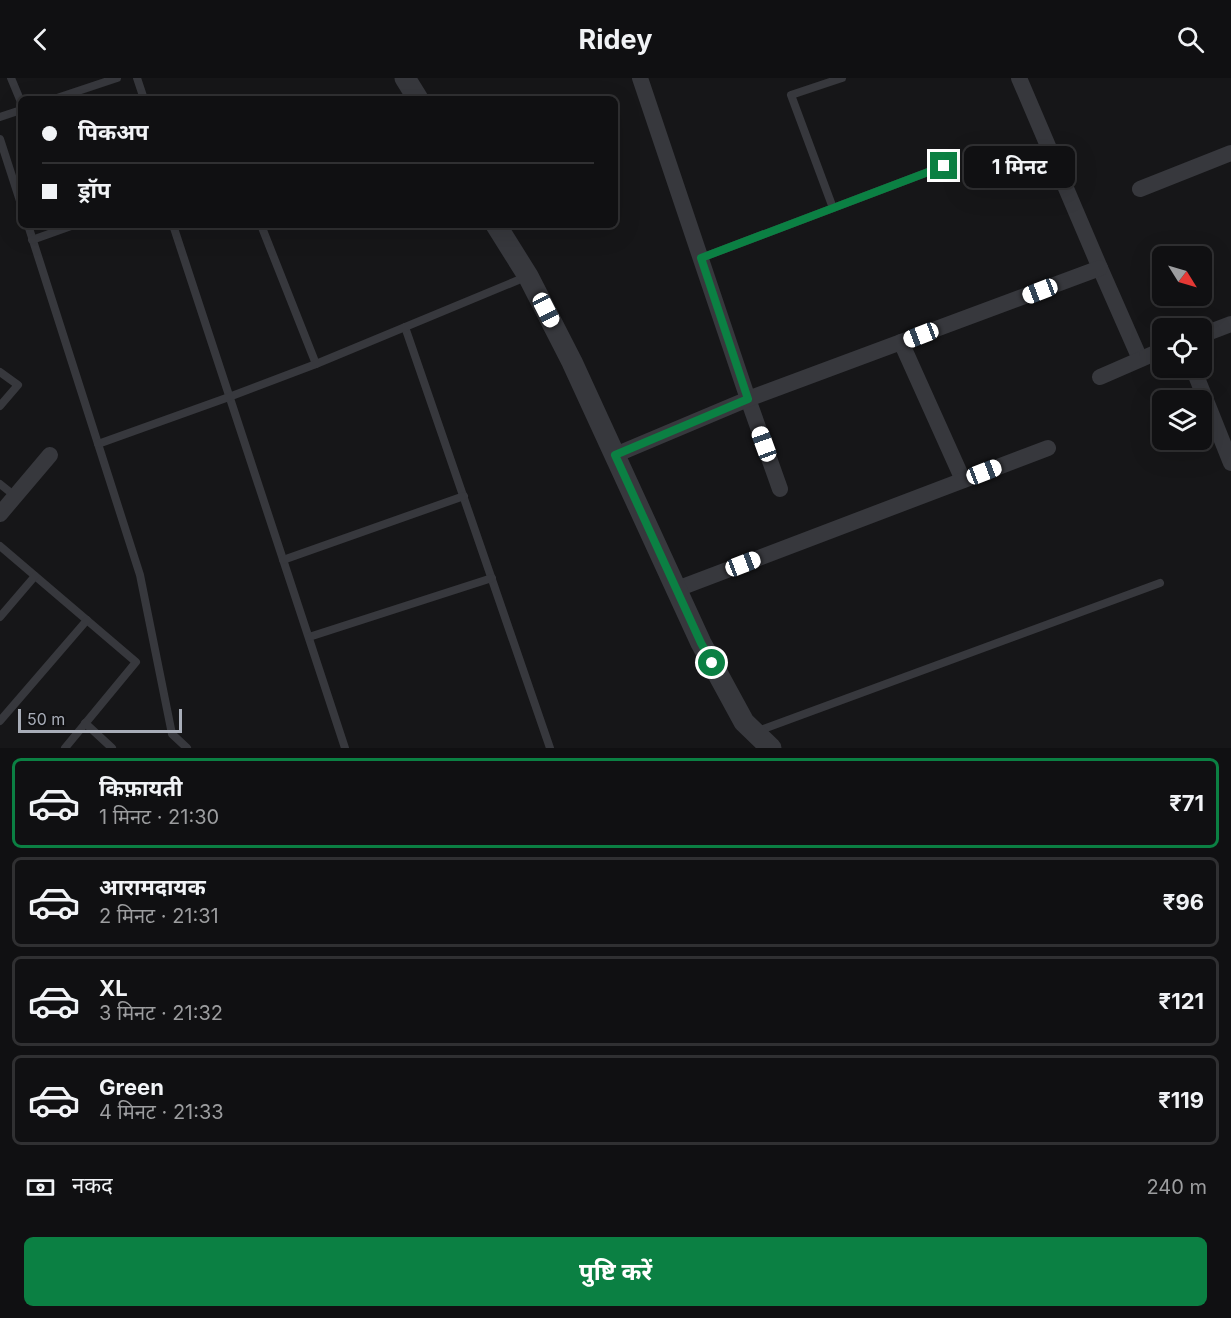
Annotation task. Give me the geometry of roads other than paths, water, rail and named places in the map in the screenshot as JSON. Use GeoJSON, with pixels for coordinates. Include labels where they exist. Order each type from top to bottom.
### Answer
{"type":"FeatureCollection","features":[{"type":"Feature","properties":{"kind":"street"},"geometry":{"type":"LineString","coordinates":[[639,78],[780,489]]}},
{"type":"Feature","properties":{"kind":"street"},"geometry":{"type":"LineString","coordinates":[[1019,78],[1140,359]]}},
{"type":"Feature","properties":{"kind":"street"},"geometry":{"type":"LineString","coordinates":[[1140,189],[1231,153]]}},
{"type":"Feature","properties":{"kind":"street"},"geometry":{"type":"LineString","coordinates":[[498,228],[528,276],[572,362],[701,643],[744,722],[771,748]]}},
{"type":"Feature","properties":{"kind":"street"},"geometry":{"type":"LineString","coordinates":[[615,455],[748,399],[1100,268]]}},
{"type":"Feature","properties":{"kind":"street"},"geometry":{"type":"LineString","coordinates":[[1212,331],[1231,324]]}},
{"type":"Feature","properties":{"kind":"street"},"geometry":{"type":"LineString","coordinates":[[901,342],[963,480]]}},
{"type":"Feature","properties":{"kind":"street"},"geometry":{"type":"LineString","coordinates":[[1100,377],[1152,354]]}},
{"type":"Feature","properties":{"kind":"street"},"geometry":{"type":"LineString","coordinates":[[1197,378],[1231,463]]}},
{"type":"Feature","properties":{"kind":"street"},"geometry":{"type":"LineString","coordinates":[[676,589],[1048,448]]}},
{"type":"Feature","properties":{"kind":"street"},"geometry":{"type":"LineString","coordinates":[[0,514],[50,455]]}},
{"type":"Feature","properties":{"kind":"lane"},"geometry":{"type":"LineString","coordinates":[[11,78],[18,96]]}},
{"type":"Feature","properties":{"kind":"lane"},"geometry":{"type":"LineString","coordinates":[[63,96],[117,78]]}},
{"type":"Feature","properties":{"kind":"lane"},"geometry":{"type":"LineString","coordinates":[[137,78],[143,96]]}},
{"type":"Feature","properties":{"kind":"lane"},"geometry":{"type":"LineString","coordinates":[[833,208],[791,95],[842,78]]}},
{"type":"Feature","properties":{"kind":"lane"},"geometry":{"type":"LineString","coordinates":[[0,117],[18,111]]}},
{"type":"Feature","properties":{"kind":"lane"},"geometry":{"type":"LineString","coordinates":[[0,139],[18,195]]}},
{"type":"Feature","properties":{"kind":"lane"},"geometry":{"type":"LineString","coordinates":[[701,258],[944,166]]}},
{"type":"Feature","properties":{"kind":"lane"},"geometry":{"type":"LineString","coordinates":[[29,228],[140,575],[172,734],[188,748]]}},
{"type":"Feature","properties":{"kind":"lane"},"geometry":{"type":"LineString","coordinates":[[32,240],[66,228]]}},
{"type":"Feature","properties":{"kind":"lane"},"geometry":{"type":"LineString","coordinates":[[173,228],[345,748]]}},
{"type":"Feature","properties":{"kind":"lane"},"geometry":{"type":"LineString","coordinates":[[262,228],[316,364]]}},
{"type":"Feature","properties":{"kind":"lane"},"geometry":{"type":"LineString","coordinates":[[98,444],[316,364],[528,276]]}},
{"type":"Feature","properties":{"kind":"lane"},"geometry":{"type":"LineString","coordinates":[[405,327],[550,748]]}},
{"type":"Feature","properties":{"kind":"lane"},"geometry":{"type":"LineString","coordinates":[[0,372],[18,385],[0,406]]}},
{"type":"Feature","properties":{"kind":"lane"},"geometry":{"type":"LineString","coordinates":[[0,484],[15,496]]}},
{"type":"Feature","properties":{"kind":"lane"},"geometry":{"type":"LineString","coordinates":[[283,560],[464,496]]}},
{"type":"Feature","properties":{"kind":"lane"},"geometry":{"type":"LineString","coordinates":[[0,546],[136,662],[65,748]]}},
{"type":"Feature","properties":{"kind":"lane"},"geometry":{"type":"LineString","coordinates":[[0,617],[35,576]]}},
{"type":"Feature","properties":{"kind":"lane"},"geometry":{"type":"LineString","coordinates":[[309,637],[492,578]]}},
{"type":"Feature","properties":{"kind":"lane"},"geometry":{"type":"LineString","coordinates":[[755,732],[1160,583]]}},
{"type":"Feature","properties":{"kind":"lane"},"geometry":{"type":"LineString","coordinates":[[0,721],[87,620]]}},
{"type":"Feature","properties":{"kind":"lane"},"geometry":{"type":"LineString","coordinates":[[85,723],[112,748]]}}]}
